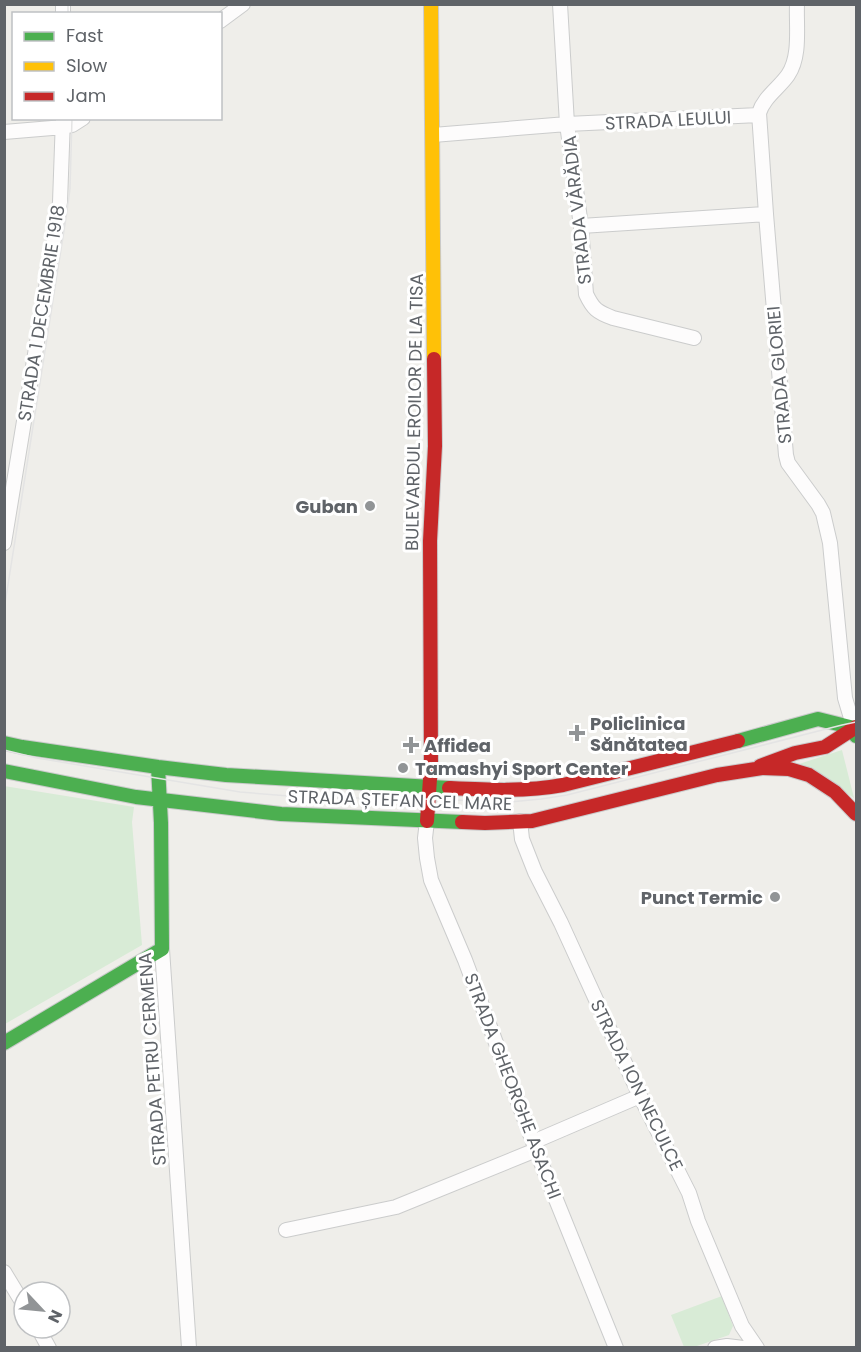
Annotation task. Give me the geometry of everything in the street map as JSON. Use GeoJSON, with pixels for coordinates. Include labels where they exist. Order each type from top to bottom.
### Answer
{"type":"FeatureCollection","features":[{"type":"Feature","properties":{"kind":"main road","name":"BULEVARDUL EROILOR DE LA TISA"},"geometry":{"type":"LineString","coordinates":[[427,821],[431,765],[430,541],[435,446],[431,4]]}},
{"type":"Feature","properties":{"kind":"main road","name":"STRADA ȘTEFAN CEL MARE"},"geometry":{"type":"LineString","coordinates":[[4,743],[226,775],[500,791],[541,789],[563,785],[818,719],[856,730]]}},
{"type":"Feature","properties":{"kind":"main road","name":"STRADA ȘTEFAN CEL MARE"},"geometry":{"type":"LineString","coordinates":[[4,771],[160,800],[281,814],[485,823],[520,822],[555,816],[717,775],[754,768],[795,753],[825,747],[856,730]]}},
{"type":"Feature","properties":{"kind":"main road","name":"STRADA PETRU CERMENA"},"geometry":{"type":"LineString","coordinates":[[158,767],[162,950]]}},
{"type":"Feature","properties":{"kind":"main road"},"geometry":{"type":"LineString","coordinates":[[754,768],[787,768],[808,775],[824,783],[839,795],[856,814]]}},
{"type":"Feature","properties":{"kind":"main road"},"geometry":{"type":"LineString","coordinates":[[4,1043],[162,950]]}},
{"type":"Feature","properties":{"kind":"street"},"geometry":{"type":"LineString","coordinates":[[222,20],[243,4]]}},
{"type":"Feature","properties":{"kind":"street","name":"STRADA VĂRĂDIA"},"geometry":{"type":"LineString","coordinates":[[560,4],[567,124],[581,226],[586,294],[590,304],[595,310],[612,318],[694,338]]}},
{"type":"Feature","properties":{"kind":"street"},"geometry":{"type":"LineString","coordinates":[[759,115],[763,104],[788,75],[793,65],[796,52],[796,4]]}},
{"type":"Feature","properties":{"kind":"street","name":"STRADA LEULUI"},"geometry":{"type":"LineString","coordinates":[[433,135],[567,124],[759,115]]}},
{"type":"Feature","properties":{"kind":"street","name":"STRADA GLORIEI"},"geometry":{"type":"LineString","coordinates":[[759,115],[765,214],[786,455],[788,463],[824,516],[830,543],[845,698],[856,730]]}},
{"type":"Feature","properties":{"kind":"street"},"geometry":{"type":"LineString","coordinates":[[4,132],[64,123],[72,125],[80,120]]}},
{"type":"Feature","properties":{"kind":"street","name":"STRADA 1 DECEMBRIE 1918"},"geometry":{"type":"LineString","coordinates":[[4,543],[58,211],[64,123]]}},
{"type":"Feature","properties":{"kind":"street"},"geometry":{"type":"LineString","coordinates":[[581,226],[765,214]]}},
{"type":"Feature","properties":{"kind":"street","name":"STRADA GHEORGHE ASACHI"},"geometry":{"type":"LineString","coordinates":[[427,821],[427,858],[431,880],[465,960],[535,1146],[616,1347]]}},
{"type":"Feature","properties":{"kind":"street","name":"STRADA ION NECULCE"},"geometry":{"type":"LineString","coordinates":[[520,822],[522,839],[536,873],[640,1096],[689,1194],[742,1326],[757,1347]]}},
{"type":"Feature","properties":{"kind":"street","name":"STRADA PETRU CERMENA"},"geometry":{"type":"LineString","coordinates":[[162,950],[189,1347]]}},
{"type":"Feature","properties":{"kind":"street"},"geometry":{"type":"LineString","coordinates":[[286,1230],[396,1207],[535,1146],[640,1096]]}},
{"type":"Feature","properties":{"kind":"street"},"geometry":{"type":"LineString","coordinates":[[4,1272],[12,1285]]}},
{"type":"Feature","properties":{"kind":"street"},"geometry":{"type":"LineString","coordinates":[[721,1347],[736,1341],[742,1326]]}},
{"type":"Feature","properties":{"kind":"street"},"geometry":{"type":"LineString","coordinates":[[721,1347],[743,1347]]}},
{"type":"Feature","properties":{"kind":"green space"},"geometry":{"type":"Polygon","coordinates":[[[842,750],[854,798],[799,764],[842,750]]]}},
{"type":"Feature","properties":{"kind":"green space"},"geometry":{"type":"Polygon","coordinates":[[[4,786],[134,807],[132,822],[142,945],[5,1024],[4,786]]]}},
{"type":"Feature","properties":{"kind":"green space"},"geometry":{"type":"Polygon","coordinates":[[[722,1296],[733,1326],[729,1335],[694,1347],[684,1347],[671,1315],[722,1296]]]}},
{"type":"Feature","properties":{"kind":"tram line"},"geometry":{"type":"LineString","coordinates":[[68,4],[68,12]]}},
{"type":"Feature","properties":{"kind":"tram line"},"geometry":{"type":"LineString","coordinates":[[4,610],[66,218],[70,189],[72,120]]}},
{"type":"Feature","properties":{"kind":"tram line"},"geometry":{"type":"LineString","coordinates":[[4,750],[37,758],[240,792],[314,798],[510,802],[567,795],[856,722]]}},
{"type":"Feature","properties":{"kind":"traffic: fast"},"geometry":{"type":"LineString","coordinates":[[738,741],[818,719],[854,728],[856,736]]}},
{"type":"Feature","properties":{"kind":"traffic: fast"},"geometry":{"type":"LineString","coordinates":[[4,743],[226,775],[449,788]]}},
{"type":"Feature","properties":{"kind":"traffic: fast"},"geometry":{"type":"LineString","coordinates":[[4,1043],[162,949],[158,767]]}},
{"type":"Feature","properties":{"kind":"traffic: fast"},"geometry":{"type":"LineString","coordinates":[[4,771],[136,797],[281,814],[462,822]]}},
{"type":"Feature","properties":{"kind":"traffic: slow"},"geometry":{"type":"LineString","coordinates":[[431,4],[434,359]]}},
{"type":"Feature","properties":{"kind":"traffic: jam"},"geometry":{"type":"LineString","coordinates":[[427,821],[431,765],[430,541],[435,446],[434,359]]}},
{"type":"Feature","properties":{"kind":"traffic: jam"},"geometry":{"type":"LineString","coordinates":[[760,766],[795,753],[825,747],[856,727]]}},
{"type":"Feature","properties":{"kind":"traffic: jam"},"geometry":{"type":"LineString","coordinates":[[449,788],[521,790],[563,785],[738,741]]}},
{"type":"Feature","properties":{"kind":"traffic: jam"},"geometry":{"type":"LineString","coordinates":[[462,822],[532,821],[717,775],[762,768],[789,769],[809,775],[835,792],[856,814]]}},
{"type":"Feature","properties":{"kind":"place","name":"Guban"},"geometry":{"type":"Point","coordinates":[370,506]}},
{"type":"Feature","properties":{"kind":"place","name":"Policlinica Sănătatea"},"geometry":{"type":"Point","coordinates":[577,733]}},
{"type":"Feature","properties":{"kind":"place","name":"Affidea"},"geometry":{"type":"Point","coordinates":[411,745]}},
{"type":"Feature","properties":{"kind":"place","name":"Tamashyi Sport Center"},"geometry":{"type":"Point","coordinates":[403,768]}},
{"type":"Feature","properties":{"kind":"place","name":"Punct Termic"},"geometry":{"type":"Point","coordinates":[775,897]}}]}
